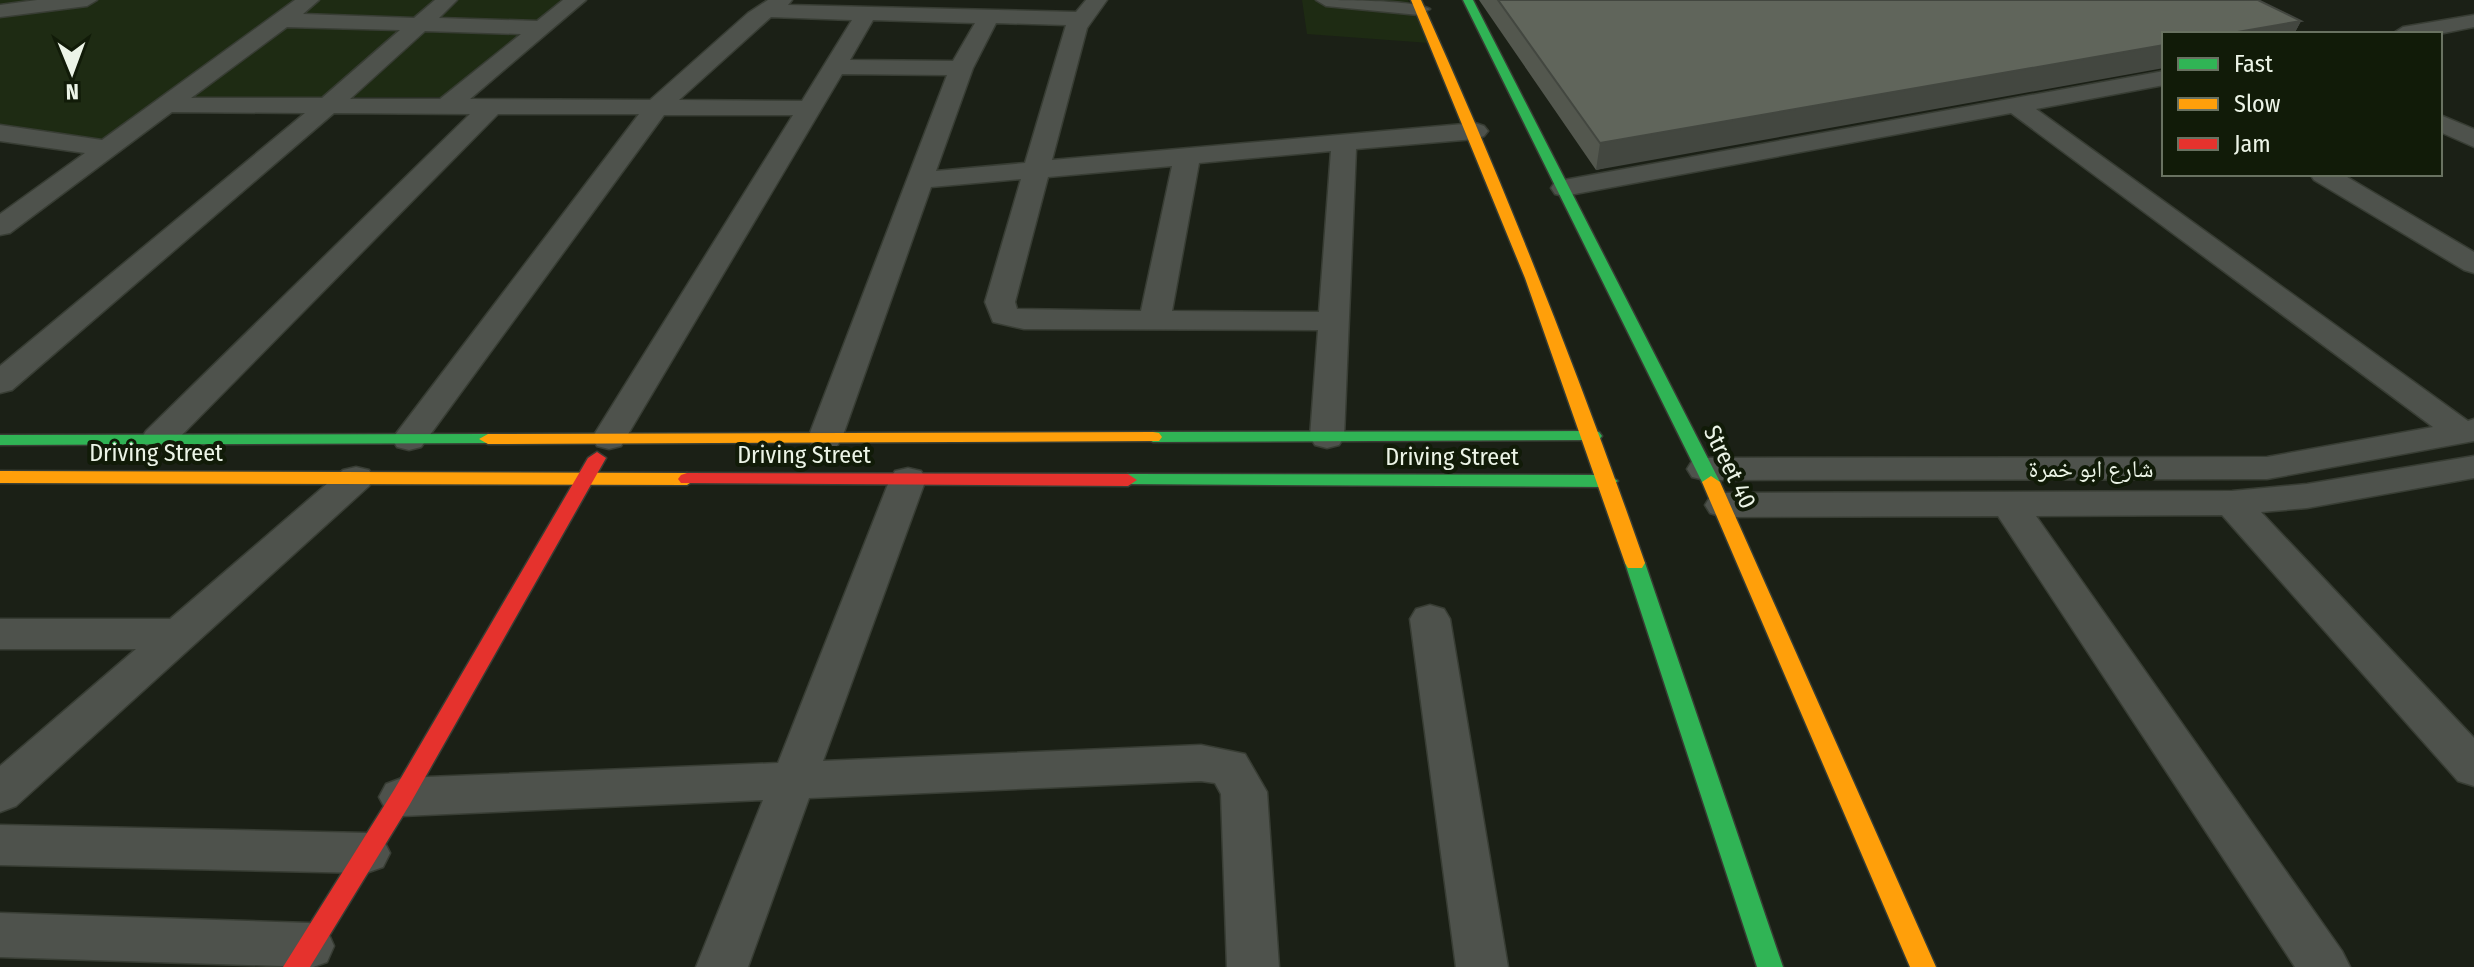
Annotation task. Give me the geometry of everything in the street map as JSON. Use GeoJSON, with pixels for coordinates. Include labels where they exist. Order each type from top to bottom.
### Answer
{"type":"FeatureCollection","features":[{"type":"Feature","properties":{"kind":"street"},"geometry":{"type":"LineString","coordinates":[[0,11],[87,0]]}},
{"type":"Feature","properties":{"kind":"street"},"geometry":{"type":"LineString","coordinates":[[0,227],[309,0]]}},
{"type":"Feature","properties":{"kind":"street"},"geometry":{"type":"LineString","coordinates":[[0,383],[330,104],[447,0]]}},
{"type":"Feature","properties":{"kind":"street"},"geometry":{"type":"LineString","coordinates":[[449,104],[576,0]]}},
{"type":"Feature","properties":{"kind":"street"},"geometry":{"type":"LineString","coordinates":[[1326,0],[1418,4],[1475,131],[1593,436],[1770,967]]}},
{"type":"Feature","properties":{"kind":"street","name":"Street 40"},"geometry":{"type":"LineString","coordinates":[[1468,0],[1723,505],[1923,967]]}},
{"type":"Feature","properties":{"kind":"street"},"geometry":{"type":"LineString","coordinates":[[409,439],[658,106],[774,5],[867,13],[989,17],[1089,10]]}},
{"type":"Feature","properties":{"kind":"street"},"geometry":{"type":"LineString","coordinates":[[1089,10],[1076,27],[1035,170],[1000,302],[1004,315],[1024,320],[1334,321]]}},
{"type":"Feature","properties":{"kind":"street"},"geometry":{"type":"LineString","coordinates":[[0,935],[302,957],[402,797],[609,438],[867,13]]}},
{"type":"Feature","properties":{"kind":"street"},"geometry":{"type":"LineString","coordinates":[[825,438],[961,68],[989,17]]}},
{"type":"Feature","properties":{"kind":"street"},"geometry":{"type":"LineString","coordinates":[[280,20],[543,28]]}},
{"type":"Feature","properties":{"kind":"street"},"geometry":{"type":"LineString","coordinates":[[2414,32],[2474,21]]}},
{"type":"Feature","properties":{"kind":"street"},"geometry":{"type":"LineString","coordinates":[[2437,28],[2474,45]]}},
{"type":"Feature","properties":{"kind":"street"},"geometry":{"type":"LineString","coordinates":[[835,67],[961,68]]}},
{"type":"Feature","properties":{"kind":"street"},"geometry":{"type":"LineString","coordinates":[[1564,188],[2162,78]]}},
{"type":"Feature","properties":{"kind":"street"},"geometry":{"type":"LineString","coordinates":[[165,105],[810,108]]}},
{"type":"Feature","properties":{"kind":"street"},"geometry":{"type":"LineString","coordinates":[[158,439],[493,105]]}},
{"type":"Feature","properties":{"kind":"street"},"geometry":{"type":"LineString","coordinates":[[2015,105],[2468,432]]}},
{"type":"Feature","properties":{"kind":"street"},"geometry":{"type":"LineString","coordinates":[[2442,123],[2474,139]]}},
{"type":"Feature","properties":{"kind":"street"},"geometry":{"type":"LineString","coordinates":[[920,180],[1475,131]]}},
{"type":"Feature","properties":{"kind":"street"},"geometry":{"type":"LineString","coordinates":[[0,133],[107,148]]}},
{"type":"Feature","properties":{"kind":"street"},"geometry":{"type":"LineString","coordinates":[[1327,437],[1344,143]]}},
{"type":"Feature","properties":{"kind":"street"},"geometry":{"type":"LineString","coordinates":[[1155,320],[1187,156]]}},
{"type":"Feature","properties":{"kind":"street"},"geometry":{"type":"LineString","coordinates":[[2326,176],[2474,264]]}},
{"type":"Feature","properties":{"kind":"street","name":"شارع ابو خمرة"},"geometry":{"type":"LineString","coordinates":[[1705,469],[2267,468],[2468,432]]}},
{"type":"Feature","properties":{"kind":"street","name":"Driving Street"},"geometry":{"type":"LineString","coordinates":[[0,440],[1593,436]]}},
{"type":"Feature","properties":{"kind":"street"},"geometry":{"type":"LineString","coordinates":[[2422,440],[2469,468]]}},
{"type":"Feature","properties":{"kind":"street","name":"شارع ابو خمرة"},"geometry":{"type":"LineString","coordinates":[[1723,505],[2232,503],[2307,496],[2469,468]]}},
{"type":"Feature","properties":{"kind":"street","name":"Driving Street"},"geometry":{"type":"LineString","coordinates":[[0,477],[1609,481]]}},
{"type":"Feature","properties":{"kind":"street"},"geometry":{"type":"LineString","coordinates":[[0,793],[356,478]]}},
{"type":"Feature","properties":{"kind":"street"},"geometry":{"type":"LineString","coordinates":[[722,967],[908,479]]}},
{"type":"Feature","properties":{"kind":"street"},"geometry":{"type":"LineString","coordinates":[[2008,503],[2324,967]]}},
{"type":"Feature","properties":{"kind":"street"},"geometry":{"type":"LineString","coordinates":[[2232,503],[2474,768]]}},
{"type":"Feature","properties":{"kind":"street"},"geometry":{"type":"LineString","coordinates":[[1430,619],[1482,967]]}},
{"type":"Feature","properties":{"kind":"street"},"geometry":{"type":"LineString","coordinates":[[0,634],[179,634]]}},
{"type":"Feature","properties":{"kind":"street"},"geometry":{"type":"LineString","coordinates":[[402,797],[1201,763],[1229,767],[1244,792],[1253,967]]}},
{"type":"Feature","properties":{"kind":"street"},"geometry":{"type":"LineString","coordinates":[[0,845],[366,853]]}},
{"type":"Feature","properties":{"kind":"shaded area"},"geometry":{"type":"Polygon","coordinates":[[[0,0],[561,0],[445,97],[162,98],[86,153],[0,142],[0,0]]]}},
{"type":"Feature","properties":{"kind":"shaded area"},"geometry":{"type":"Polygon","coordinates":[[[1302,0],[1408,0],[1429,43],[1307,34],[1302,0]]]}},
{"type":"Feature","properties":{"kind":"building"},"geometry":{"type":"Polygon","coordinates":[[[1498,0],[2258,0],[2301,21],[2238,32],[2162,32],[2162,45],[1600,143],[1498,0]]]}},
{"type":"Feature","properties":{"kind":"traffic: fast"},"geometry":{"type":"LineString","coordinates":[[1468,0],[1711,482]]}},
{"type":"Feature","properties":{"kind":"traffic: fast"},"geometry":{"type":"LineString","coordinates":[[1153,437],[1593,436]]}},
{"type":"Feature","properties":{"kind":"traffic: fast"},"geometry":{"type":"LineString","coordinates":[[0,440],[488,439]]}},
{"type":"Feature","properties":{"kind":"traffic: fast"},"geometry":{"type":"LineString","coordinates":[[1128,480],[1609,481]]}},
{"type":"Feature","properties":{"kind":"traffic: fast"},"geometry":{"type":"LineString","coordinates":[[1635,563],[1770,967]]}},
{"type":"Feature","properties":{"kind":"traffic: slow"},"geometry":{"type":"LineString","coordinates":[[1416,0],[1533,278],[1635,563]]}},
{"type":"Feature","properties":{"kind":"traffic: slow"},"geometry":{"type":"LineString","coordinates":[[488,439],[1153,437]]}},
{"type":"Feature","properties":{"kind":"traffic: slow"},"geometry":{"type":"LineString","coordinates":[[0,477],[687,479]]}},
{"type":"Feature","properties":{"kind":"traffic: slow"},"geometry":{"type":"LineString","coordinates":[[1711,482],[1923,967]]}},
{"type":"Feature","properties":{"kind":"traffic: jam"},"geometry":{"type":"LineString","coordinates":[[296,967],[402,797],[597,458]]}},
{"type":"Feature","properties":{"kind":"traffic: jam"},"geometry":{"type":"LineString","coordinates":[[687,479],[1128,480]]}}]}
